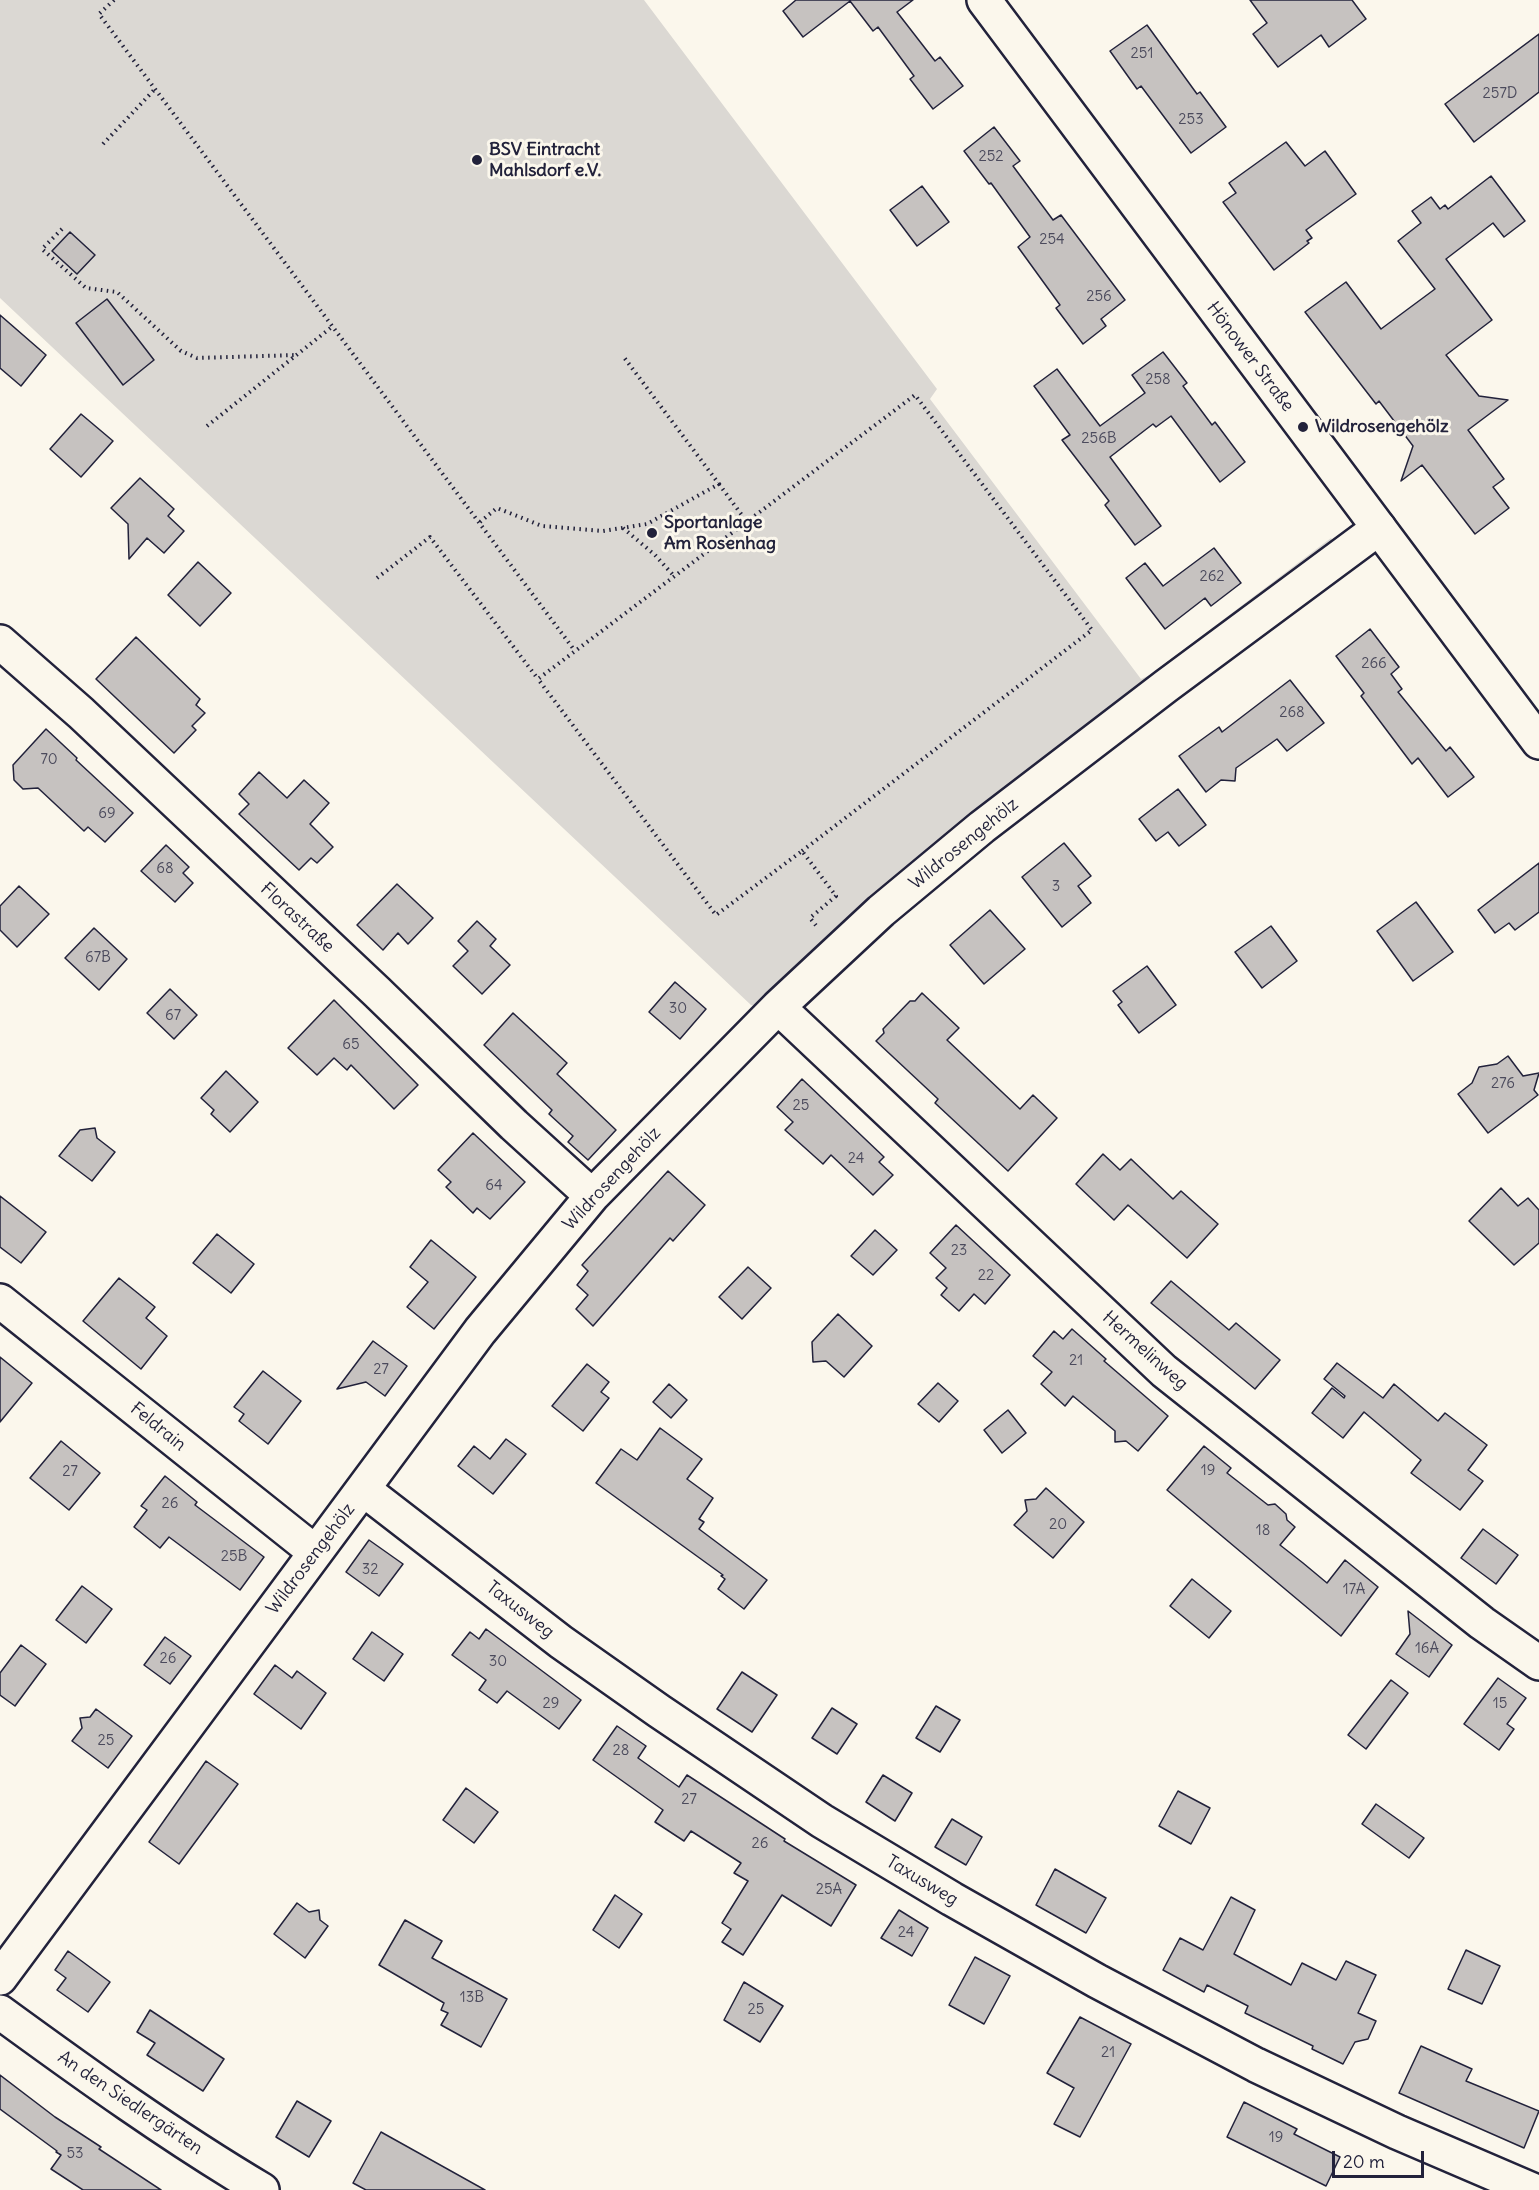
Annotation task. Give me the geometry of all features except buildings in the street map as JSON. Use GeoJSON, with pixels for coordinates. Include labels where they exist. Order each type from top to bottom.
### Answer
{"type":"FeatureCollection","features":[{"type":"Feature","properties":{"kind":"street","name":"Hönower Straße"},"geometry":{"type":"LineString","coordinates":[[984,0],[1539,742]]}},
{"type":"Feature","properties":{"kind":"street","name":"Wildrosengehölz"},"geometry":{"type":"LineString","coordinates":[[0,1978],[480,1330],[592,1196],[778,1007],[881,912],[982,827],[1378,528]]}},
{"type":"Feature","properties":{"kind":"street","name":"Florastraße"},"geometry":{"type":"LineString","coordinates":[[0,642],[81,713],[377,992],[514,1125],[592,1196]]}},
{"type":"Feature","properties":{"kind":"street","name":"Hermelinweg"},"geometry":{"type":"LineString","coordinates":[[778,1007],[1164,1371],[1482,1623],[1539,1663]]}},
{"type":"Feature","properties":{"kind":"street","name":"Feldrain"},"geometry":{"type":"LineString","coordinates":[[0,1301],[315,1552]]}},
{"type":"Feature","properties":{"kind":"street","name":"Taxusweg"},"geometry":{"type":"LineString","coordinates":[[363,1489],[561,1642],[659,1711],[822,1821],[952,1899],[1097,1981],[1256,2065],[1396,2132],[1532,2190]]}},
{"type":"Feature","properties":{"kind":"street","name":"An den Siedlergärten"},"geometry":{"type":"LineString","coordinates":[[0,2012],[82,2072],[262,2190]]}},
{"type":"Feature","properties":{"kind":"path"},"geometry":{"type":"LineString","coordinates":[[114,0],[99,14],[575,651]]}},
{"type":"Feature","properties":{"kind":"path"},"geometry":{"type":"LineString","coordinates":[[103,144],[155,89]]}},
{"type":"Feature","properties":{"kind":"path"},"geometry":{"type":"LineString","coordinates":[[62,229],[42,249],[86,288],[117,292],[181,351],[197,358],[297,355]]}},
{"type":"Feature","properties":{"kind":"path"},"geometry":{"type":"LineString","coordinates":[[207,426],[333,326]]}},
{"type":"Feature","properties":{"kind":"path"},"geometry":{"type":"LineString","coordinates":[[623,356],[747,522]]}},
{"type":"Feature","properties":{"kind":"path"},"geometry":{"type":"LineString","coordinates":[[377,578],[430,537],[716,915],[1092,630],[915,395],[538,679]]}},
{"type":"Feature","properties":{"kind":"path"},"geometry":{"type":"LineString","coordinates":[[480,522],[497,507],[542,526],[603,531],[622,528],[647,524],[719,484]]}},
{"type":"Feature","properties":{"kind":"path"},"geometry":{"type":"LineString","coordinates":[[622,528],[656,555],[674,576]]}},
{"type":"Feature","properties":{"kind":"path"},"geometry":{"type":"LineString","coordinates":[[802,851],[836,896],[810,918],[838,951]]}},
{"type":"Feature","properties":{"kind":"shaded area","name":"Sportanlage Am Rosenhag"},"geometry":{"type":"Polygon","coordinates":[[[0,0],[644,0],[937,389],[930,399],[1141,679],[1150,675],[1331,538],[1334,543],[759,1007],[751,1005],[0,298],[0,0]]]}},
{"type":"Feature","properties":{"kind":"place","name":"BSV Eintracht Mahlsdorf e.V."},"geometry":{"type":"Point","coordinates":[477,160]}},
{"type":"Feature","properties":{"kind":"place","name":"Wildrosengehölz"},"geometry":{"type":"Point","coordinates":[1303,427]}},
{"type":"Feature","properties":{"kind":"place","name":"Sportanlage Am Rosenhag"},"geometry":{"type":"Point","coordinates":[652,533]}}]}
